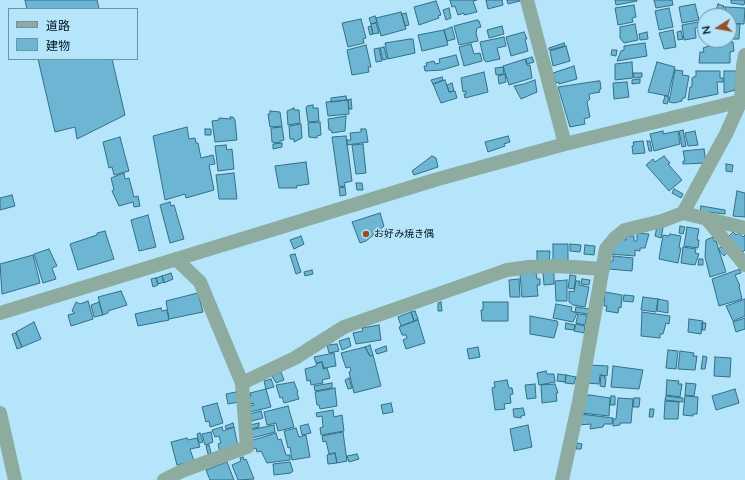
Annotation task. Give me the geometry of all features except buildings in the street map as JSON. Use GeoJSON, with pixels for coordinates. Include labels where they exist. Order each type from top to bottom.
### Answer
{"type":"FeatureCollection","features":[{"type":"Feature","properties":{"kind":"street"},"geometry":{"type":"LineString","coordinates":[[527,0],[565,144]]}},
{"type":"Feature","properties":{"kind":"street"},"geometry":{"type":"LineString","coordinates":[[683,213],[743,100],[743,66],[745,55]]}},
{"type":"Feature","properties":{"kind":"street"},"geometry":{"type":"LineString","coordinates":[[0,313],[177,260],[349,206],[565,144],[743,100]]}},
{"type":"Feature","properties":{"kind":"street"},"geometry":{"type":"LineString","coordinates":[[562,480],[606,249],[615,238],[625,230],[662,221],[683,213],[745,228]]}},
{"type":"Feature","properties":{"kind":"street"},"geometry":{"type":"LineString","coordinates":[[706,218],[745,265]]}},
{"type":"Feature","properties":{"kind":"street"},"geometry":{"type":"LineString","coordinates":[[164,480],[182,471],[247,447],[242,383],[200,282],[177,260]]}},
{"type":"Feature","properties":{"kind":"street"},"geometry":{"type":"LineString","coordinates":[[242,383],[295,358],[344,327],[507,270],[529,267],[557,266],[603,269]]}},
{"type":"Feature","properties":{"kind":"street"},"geometry":{"type":"LineString","coordinates":[[0,413],[15,480]]}},
{"type":"Feature","properties":{"kind":"place","name":"お好み焼き偶"},"geometry":{"type":"Point","coordinates":[366,234]}}]}
